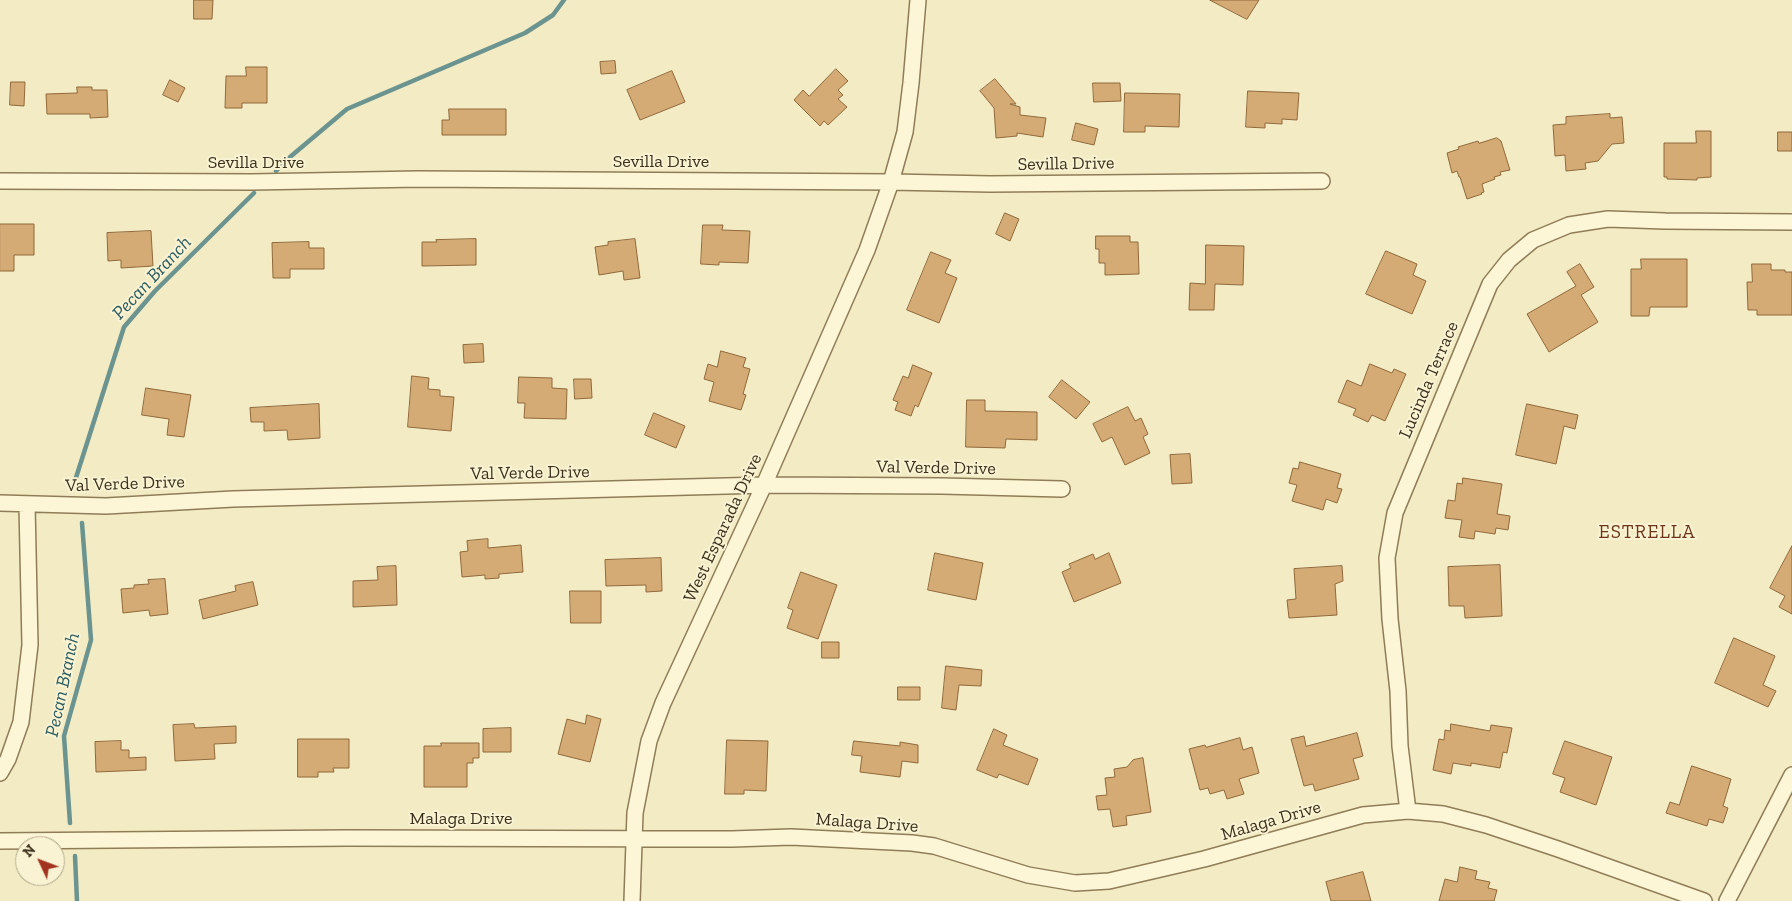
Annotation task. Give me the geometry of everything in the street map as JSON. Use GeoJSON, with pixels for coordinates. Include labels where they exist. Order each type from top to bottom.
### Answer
{"type":"FeatureCollection","features":[{"type":"Feature","properties":{"kind":"street","name":"West Esparada Drive"},"geometry":{"type":"LineString","coordinates":[[632,901],[635,813],[644,763],[655,723],[662,703],[764,486],[867,250],[891,182],[905,132],[918,0]]}},
{"type":"Feature","properties":{"kind":"street","name":"Sevilla Drive"},"geometry":{"type":"LineString","coordinates":[[0,182],[252,182],[418,179],[990,184],[1322,181]]}},
{"type":"Feature","properties":{"kind":"street","name":"Lucinda Terrace"},"geometry":{"type":"LineString","coordinates":[[1408,811],[1400,746],[1398,691],[1390,618],[1389,549],[1395,513],[1490,284],[1509,260],[1533,240],[1570,225],[1608,219],[1792,222]]}},
{"type":"Feature","properties":{"kind":"street","name":"Val Verde Drive"},"geometry":{"type":"LineString","coordinates":[[0,503],[106,506],[233,499],[764,486],[942,486],[1062,489]]}},
{"type":"Feature","properties":{"kind":"street"},"geometry":{"type":"LineString","coordinates":[[0,773],[8,759],[21,722],[30,645],[27,505]]}},
{"type":"Feature","properties":{"kind":"street"},"geometry":{"type":"LineString","coordinates":[[1727,901],[1792,775]]}},
{"type":"Feature","properties":{"kind":"street","name":"Malaga Drive"},"geometry":{"type":"LineString","coordinates":[[0,841],[347,838],[732,839],[791,837],[912,842],[934,846],[1028,875],[1072,883],[1108,881],[1204,859],[1363,815],[1408,811],[1443,814],[1486,825],[1704,901]]}},
{"type":"Feature","properties":{"kind":"building"},"geometry":{"type":"Polygon","coordinates":[[[194,0],[213,0],[212,19],[194,19],[194,0]]]}},
{"type":"Feature","properties":{"kind":"building"},"geometry":{"type":"Polygon","coordinates":[[[1210,0],[1259,0],[1247,19],[1210,0]]]}},
{"type":"Feature","properties":{"kind":"building"},"geometry":{"type":"Polygon","coordinates":[[[615,61],[616,73],[601,74],[600,62],[615,61]]]}},
{"type":"Feature","properties":{"kind":"building"},"geometry":{"type":"Polygon","coordinates":[[[246,67],[267,67],[267,103],[242,103],[242,108],[225,108],[226,76],[246,76],[246,67]]]}},
{"type":"Feature","properties":{"kind":"building"},"geometry":{"type":"Polygon","coordinates":[[[836,69],[848,81],[838,90],[843,95],[838,99],[847,107],[828,125],[824,121],[820,126],[794,100],[803,90],[809,96],[836,69]]]}},
{"type":"Feature","properties":{"kind":"building"},"geometry":{"type":"Polygon","coordinates":[[[672,71],[685,102],[640,120],[627,90],[672,71]]]}},
{"type":"Feature","properties":{"kind":"building"},"geometry":{"type":"Polygon","coordinates":[[[995,79],[1016,104],[1010,104],[1020,107],[1020,115],[1046,118],[1043,137],[1017,133],[1017,136],[996,138],[994,108],[980,91],[995,79]]]}},
{"type":"Feature","properties":{"kind":"building"},"geometry":{"type":"Polygon","coordinates":[[[170,80],[185,88],[178,102],[163,95],[170,80]]]}},
{"type":"Feature","properties":{"kind":"building"},"geometry":{"type":"Polygon","coordinates":[[[11,82],[25,82],[24,106],[10,105],[11,82]]]}},
{"type":"Feature","properties":{"kind":"building"},"geometry":{"type":"Polygon","coordinates":[[[1093,83],[1120,83],[1121,101],[1094,102],[1093,83]]]}},
{"type":"Feature","properties":{"kind":"building"},"geometry":{"type":"Polygon","coordinates":[[[77,87],[107,90],[108,117],[90,118],[90,114],[47,114],[46,94],[77,93],[77,87]]]}},
{"type":"Feature","properties":{"kind":"building"},"geometry":{"type":"Polygon","coordinates":[[[1248,91],[1299,93],[1297,120],[1282,119],[1282,124],[1265,123],[1265,128],[1246,127],[1248,91]]]}},
{"type":"Feature","properties":{"kind":"building"},"geometry":{"type":"Polygon","coordinates":[[[1125,93],[1180,94],[1179,127],[1145,126],[1145,132],[1124,132],[1125,93]]]}},
{"type":"Feature","properties":{"kind":"building"},"geometry":{"type":"Polygon","coordinates":[[[449,109],[506,109],[506,135],[442,135],[442,120],[449,120],[449,109]]]}},
{"type":"Feature","properties":{"kind":"building"},"geometry":{"type":"Polygon","coordinates":[[[1610,114],[1610,118],[1622,117],[1624,143],[1612,144],[1598,161],[1585,163],[1586,169],[1566,171],[1565,155],[1555,156],[1553,125],[1566,124],[1566,117],[1610,114]]]}},
{"type":"Feature","properties":{"kind":"building"},"geometry":{"type":"Polygon","coordinates":[[[1076,123],[1098,129],[1094,145],[1072,140],[1076,123]]]}},
{"type":"Feature","properties":{"kind":"building"},"geometry":{"type":"Polygon","coordinates":[[[1696,131],[1711,131],[1711,177],[1697,178],[1697,180],[1667,179],[1667,177],[1664,177],[1664,143],[1696,143],[1696,131]]]}},
{"type":"Feature","properties":{"kind":"building"},"geometry":{"type":"Polygon","coordinates":[[[1778,132],[1792,132],[1792,151],[1778,151],[1778,132]]]}},
{"type":"Feature","properties":{"kind":"building"},"geometry":{"type":"Polygon","coordinates":[[[1497,138],[1501,141],[1510,170],[1500,172],[1501,175],[1494,177],[1495,179],[1482,184],[1484,192],[1482,194],[1467,199],[1457,171],[1452,173],[1447,153],[1459,149],[1458,147],[1478,141],[1479,143],[1497,138]]]}},
{"type":"Feature","properties":{"kind":"building"},"geometry":{"type":"Polygon","coordinates":[[[1005,213],[1019,219],[1010,241],[996,234],[1005,213]]]}},
{"type":"Feature","properties":{"kind":"building"},"geometry":{"type":"Polygon","coordinates":[[[0,224],[34,224],[34,255],[14,255],[14,271],[0,271],[0,224]]]}},
{"type":"Feature","properties":{"kind":"building"},"geometry":{"type":"Polygon","coordinates":[[[703,225],[723,225],[722,230],[750,231],[748,263],[719,262],[719,265],[701,264],[703,225]]]}},
{"type":"Feature","properties":{"kind":"building"},"geometry":{"type":"Polygon","coordinates":[[[151,231],[153,266],[121,268],[121,260],[108,261],[107,233],[151,231]]]}},
{"type":"Feature","properties":{"kind":"building"},"geometry":{"type":"Polygon","coordinates":[[[1096,236],[1130,236],[1130,242],[1138,242],[1139,274],[1105,275],[1105,263],[1099,263],[1099,249],[1096,249],[1096,236]]]}},
{"type":"Feature","properties":{"kind":"building"},"geometry":{"type":"Polygon","coordinates":[[[476,239],[476,265],[422,266],[422,242],[476,239]]]}},
{"type":"Feature","properties":{"kind":"building"},"geometry":{"type":"Polygon","coordinates":[[[635,239],[640,278],[624,280],[623,271],[599,275],[595,247],[608,245],[608,242],[635,239]]]}},
{"type":"Feature","properties":{"kind":"building"},"geometry":{"type":"Polygon","coordinates":[[[309,242],[309,248],[324,248],[324,269],[290,269],[290,278],[273,278],[272,243],[309,242]]]}},
{"type":"Feature","properties":{"kind":"building"},"geometry":{"type":"Polygon","coordinates":[[[1206,245],[1244,246],[1243,285],[1215,284],[1214,310],[1189,310],[1190,283],[1205,284],[1206,245]]]}},
{"type":"Feature","properties":{"kind":"building"},"geometry":{"type":"Polygon","coordinates":[[[1386,251],[1417,264],[1413,275],[1426,281],[1412,314],[1366,294],[1386,251]]]}},
{"type":"Feature","properties":{"kind":"building"},"geometry":{"type":"Polygon","coordinates":[[[931,252],[951,260],[945,273],[957,278],[939,323],[907,310],[931,252]]]}},
{"type":"Feature","properties":{"kind":"building"},"geometry":{"type":"Polygon","coordinates":[[[1641,259],[1687,259],[1687,307],[1650,307],[1649,316],[1631,316],[1631,269],[1641,269],[1641,259]]]}},
{"type":"Feature","properties":{"kind":"building"},"geometry":{"type":"Polygon","coordinates":[[[1580,264],[1594,287],[1581,295],[1598,322],[1549,352],[1527,314],[1576,286],[1567,272],[1580,264]]]}},
{"type":"Feature","properties":{"kind":"building"},"geometry":{"type":"Polygon","coordinates":[[[1752,264],[1771,264],[1771,270],[1792,272],[1792,315],[1757,315],[1757,310],[1748,310],[1747,282],[1752,282],[1752,264]]]}},
{"type":"Feature","properties":{"kind":"building"},"geometry":{"type":"Polygon","coordinates":[[[483,344],[484,362],[464,363],[463,345],[483,344]]]}},
{"type":"Feature","properties":{"kind":"building"},"geometry":{"type":"Polygon","coordinates":[[[721,351],[746,358],[743,367],[750,369],[743,394],[746,395],[741,410],[709,401],[714,382],[704,379],[708,364],[717,367],[721,351]]]}},
{"type":"Feature","properties":{"kind":"building"},"geometry":{"type":"Polygon","coordinates":[[[1370,364],[1392,373],[1394,369],[1406,374],[1385,421],[1372,415],[1368,422],[1353,415],[1356,409],[1338,402],[1347,380],[1361,386],[1370,364]]]}},
{"type":"Feature","properties":{"kind":"building"},"geometry":{"type":"Polygon","coordinates":[[[913,365],[932,373],[918,407],[915,405],[911,416],[895,410],[898,402],[893,400],[903,376],[908,378],[913,365]]]}},
{"type":"Feature","properties":{"kind":"building"},"geometry":{"type":"Polygon","coordinates":[[[412,376],[429,378],[428,389],[440,390],[440,396],[454,397],[451,431],[408,427],[412,376]]]}},
{"type":"Feature","properties":{"kind":"building"},"geometry":{"type":"Polygon","coordinates":[[[519,377],[552,378],[552,388],[567,389],[566,419],[524,418],[525,403],[518,403],[519,377]]]}},
{"type":"Feature","properties":{"kind":"building"},"geometry":{"type":"Polygon","coordinates":[[[574,379],[591,379],[592,398],[575,399],[574,379]]]}},
{"type":"Feature","properties":{"kind":"building"},"geometry":{"type":"Polygon","coordinates":[[[1062,380],[1090,402],[1076,419],[1049,397],[1062,380]]]}},
{"type":"Feature","properties":{"kind":"building"},"geometry":{"type":"Polygon","coordinates":[[[146,388],[191,395],[184,437],[167,435],[169,419],[142,415],[146,388]]]}},
{"type":"Feature","properties":{"kind":"building"},"geometry":{"type":"Polygon","coordinates":[[[967,400],[985,400],[985,411],[1037,412],[1037,440],[1006,439],[1005,448],[966,447],[967,400]]]}},
{"type":"Feature","properties":{"kind":"building"},"geometry":{"type":"Polygon","coordinates":[[[319,404],[320,438],[288,440],[287,430],[264,431],[264,422],[251,422],[250,408],[319,404]]]}},
{"type":"Feature","properties":{"kind":"building"},"geometry":{"type":"Polygon","coordinates":[[[1527,404],[1578,415],[1575,429],[1564,426],[1556,464],[1516,455],[1527,404]]]}},
{"type":"Feature","properties":{"kind":"building"},"geometry":{"type":"Polygon","coordinates":[[[1128,407],[1135,421],[1141,418],[1148,434],[1143,437],[1150,453],[1125,465],[1112,437],[1102,442],[1093,424],[1128,407]]]}},
{"type":"Feature","properties":{"kind":"building"},"geometry":{"type":"Polygon","coordinates":[[[654,413],[685,426],[676,448],[645,435],[654,413]]]}},
{"type":"Feature","properties":{"kind":"building"},"geometry":{"type":"Polygon","coordinates":[[[1190,454],[1192,483],[1172,484],[1170,455],[1190,454]]]}},
{"type":"Feature","properties":{"kind":"building"},"geometry":{"type":"Polygon","coordinates":[[[1300,462],[1341,474],[1337,488],[1342,489],[1337,503],[1326,499],[1323,510],[1292,501],[1297,485],[1289,483],[1293,468],[1298,469],[1300,462]]]}},
{"type":"Feature","properties":{"kind":"building"},"geometry":{"type":"Polygon","coordinates":[[[1463,478],[1502,484],[1497,514],[1510,516],[1508,530],[1496,528],[1495,534],[1475,531],[1474,539],[1459,537],[1462,520],[1445,518],[1448,500],[1455,501],[1457,483],[1462,484],[1463,478]]]}},
{"type":"Feature","properties":{"kind":"building"},"geometry":{"type":"Polygon","coordinates":[[[488,539],[488,548],[521,545],[523,572],[499,574],[499,578],[485,579],[485,575],[462,577],[460,552],[468,551],[467,541],[488,539]]]}},
{"type":"Feature","properties":{"kind":"building"},"geometry":{"type":"Polygon","coordinates":[[[1792,546],[1792,614],[1779,607],[1785,596],[1770,588],[1792,546]]]}},
{"type":"Feature","properties":{"kind":"building"},"geometry":{"type":"Polygon","coordinates":[[[935,553],[983,563],[976,600],[928,590],[935,553]]]}},
{"type":"Feature","properties":{"kind":"building"},"geometry":{"type":"Polygon","coordinates":[[[1109,553],[1121,583],[1074,602],[1062,572],[1071,568],[1069,564],[1093,554],[1095,559],[1109,553]]]}},
{"type":"Feature","properties":{"kind":"building"},"geometry":{"type":"Polygon","coordinates":[[[661,558],[662,591],[646,592],[646,585],[606,586],[605,560],[661,558]]]}},
{"type":"Feature","properties":{"kind":"building"},"geometry":{"type":"Polygon","coordinates":[[[1500,565],[1502,616],[1465,618],[1464,606],[1449,606],[1448,567],[1500,565]]]}},
{"type":"Feature","properties":{"kind":"building"},"geometry":{"type":"Polygon","coordinates":[[[396,566],[397,605],[353,607],[353,581],[378,580],[377,567],[396,566]]]}},
{"type":"Feature","properties":{"kind":"building"},"geometry":{"type":"Polygon","coordinates":[[[1342,566],[1343,581],[1335,584],[1337,615],[1289,618],[1287,600],[1296,599],[1294,569],[1342,566]]]}},
{"type":"Feature","properties":{"kind":"building"},"geometry":{"type":"Polygon","coordinates":[[[801,572],[837,585],[818,639],[787,628],[793,610],[788,608],[801,572]]]}},
{"type":"Feature","properties":{"kind":"building"},"geometry":{"type":"Polygon","coordinates":[[[165,579],[168,614],[150,616],[149,610],[123,613],[121,589],[134,588],[134,585],[149,584],[148,580],[165,579]]]}},
{"type":"Feature","properties":{"kind":"building"},"geometry":{"type":"Polygon","coordinates":[[[253,582],[258,605],[203,619],[199,600],[236,591],[235,586],[253,582]]]}},
{"type":"Feature","properties":{"kind":"building"},"geometry":{"type":"Polygon","coordinates":[[[570,591],[601,591],[601,623],[571,623],[570,591]]]}},
{"type":"Feature","properties":{"kind":"building"},"geometry":{"type":"Polygon","coordinates":[[[1734,638],[1775,656],[1763,685],[1776,691],[1768,707],[1715,683],[1734,638]]]}},
{"type":"Feature","properties":{"kind":"building"},"geometry":{"type":"Polygon","coordinates":[[[822,642],[839,642],[839,658],[822,658],[822,642]]]}},
{"type":"Feature","properties":{"kind":"building"},"geometry":{"type":"Polygon","coordinates":[[[946,666],[982,670],[981,686],[959,685],[956,710],[942,708],[946,666]]]}},
{"type":"Feature","properties":{"kind":"building"},"geometry":{"type":"Polygon","coordinates":[[[898,687],[920,687],[920,700],[898,700],[898,687]]]}},
{"type":"Feature","properties":{"kind":"building"},"geometry":{"type":"Polygon","coordinates":[[[587,715],[601,719],[590,762],[558,754],[567,719],[585,724],[587,715]]]}},
{"type":"Feature","properties":{"kind":"building"},"geometry":{"type":"Polygon","coordinates":[[[194,724],[195,728],[236,726],[236,743],[214,744],[215,759],[175,761],[173,725],[194,724]]]}},
{"type":"Feature","properties":{"kind":"building"},"geometry":{"type":"Polygon","coordinates":[[[1451,724],[1490,731],[1491,725],[1512,728],[1507,753],[1503,752],[1500,768],[1471,763],[1471,766],[1453,763],[1451,774],[1433,770],[1439,739],[1444,740],[1445,730],[1450,731],[1451,724]]]}},
{"type":"Feature","properties":{"kind":"building"},"geometry":{"type":"Polygon","coordinates":[[[511,728],[511,752],[483,752],[483,729],[511,728]]]}},
{"type":"Feature","properties":{"kind":"building"},"geometry":{"type":"Polygon","coordinates":[[[994,729],[1007,735],[1003,745],[1038,759],[1028,785],[999,774],[997,778],[977,770],[994,729]]]}},
{"type":"Feature","properties":{"kind":"building"},"geometry":{"type":"Polygon","coordinates":[[[1357,733],[1363,756],[1353,759],[1359,779],[1315,791],[1313,784],[1304,786],[1291,739],[1304,736],[1306,746],[1357,733]]]}},
{"type":"Feature","properties":{"kind":"building"},"geometry":{"type":"Polygon","coordinates":[[[1240,738],[1243,750],[1252,747],[1259,773],[1239,779],[1244,794],[1227,799],[1224,790],[1210,794],[1208,788],[1200,790],[1189,749],[1205,745],[1206,747],[1240,738]]]}},
{"type":"Feature","properties":{"kind":"building"},"geometry":{"type":"Polygon","coordinates":[[[298,739],[349,739],[349,768],[333,768],[334,772],[318,772],[318,777],[298,777],[298,739]]]}},
{"type":"Feature","properties":{"kind":"building"},"geometry":{"type":"Polygon","coordinates":[[[727,740],[768,741],[766,791],[744,790],[744,794],[725,794],[727,740]]]}},
{"type":"Feature","properties":{"kind":"building"},"geometry":{"type":"Polygon","coordinates":[[[121,741],[121,750],[129,750],[129,758],[146,757],[146,770],[96,772],[95,742],[121,741]]]}},
{"type":"Feature","properties":{"kind":"building"},"geometry":{"type":"Polygon","coordinates":[[[854,741],[900,746],[900,742],[918,745],[918,763],[902,761],[900,777],[860,772],[862,756],[852,755],[854,741]]]}},
{"type":"Feature","properties":{"kind":"building"},"geometry":{"type":"Polygon","coordinates":[[[1565,741],[1612,757],[1596,805],[1560,792],[1565,778],[1553,774],[1565,741]]]}},
{"type":"Feature","properties":{"kind":"building"},"geometry":{"type":"Polygon","coordinates":[[[441,743],[479,743],[479,758],[473,758],[473,763],[467,763],[467,787],[424,787],[424,746],[441,746],[441,743]]]}},
{"type":"Feature","properties":{"kind":"building"},"geometry":{"type":"Polygon","coordinates":[[[1143,758],[1151,812],[1126,816],[1127,825],[1113,827],[1110,809],[1098,810],[1096,796],[1107,795],[1105,778],[1115,777],[1114,769],[1127,767],[1133,760],[1143,758]]]}},
{"type":"Feature","properties":{"kind":"building"},"geometry":{"type":"Polygon","coordinates":[[[1692,766],[1731,779],[1723,806],[1728,808],[1723,823],[1709,819],[1707,826],[1666,813],[1670,802],[1679,805],[1692,766]]]}},
{"type":"Feature","properties":{"kind":"building"},"geometry":{"type":"Polygon","coordinates":[[[1460,867],[1477,871],[1475,879],[1490,882],[1488,888],[1497,890],[1494,901],[1439,901],[1445,879],[1457,882],[1460,867]]]}},
{"type":"Feature","properties":{"kind":"building"},"geometry":{"type":"Polygon","coordinates":[[[1363,872],[1371,901],[1331,901],[1326,882],[1363,872]]]}},
{"type":"Feature","properties":{"kind":"waterway","name":"Pecan Branch"},"geometry":{"type":"LineString","coordinates":[[276,171],[347,109],[525,33],[553,15],[564,0]]}},
{"type":"Feature","properties":{"kind":"waterway","name":"Pecan Branch"},"geometry":{"type":"LineString","coordinates":[[73,487],[124,327],[155,291],[254,193]]}},
{"type":"Feature","properties":{"kind":"waterway","name":"Pecan Branch"},"geometry":{"type":"LineString","coordinates":[[70,823],[64,736],[91,640],[82,523]]}},
{"type":"Feature","properties":{"kind":"waterway","name":"Pecan Branch"},"geometry":{"type":"LineString","coordinates":[[75,856],[77,901]]}},
{"type":"Feature","properties":{"kind":"district","name":"ESTRELLA"},"geometry":{"type":"Point","coordinates":[1647,533]}}]}
